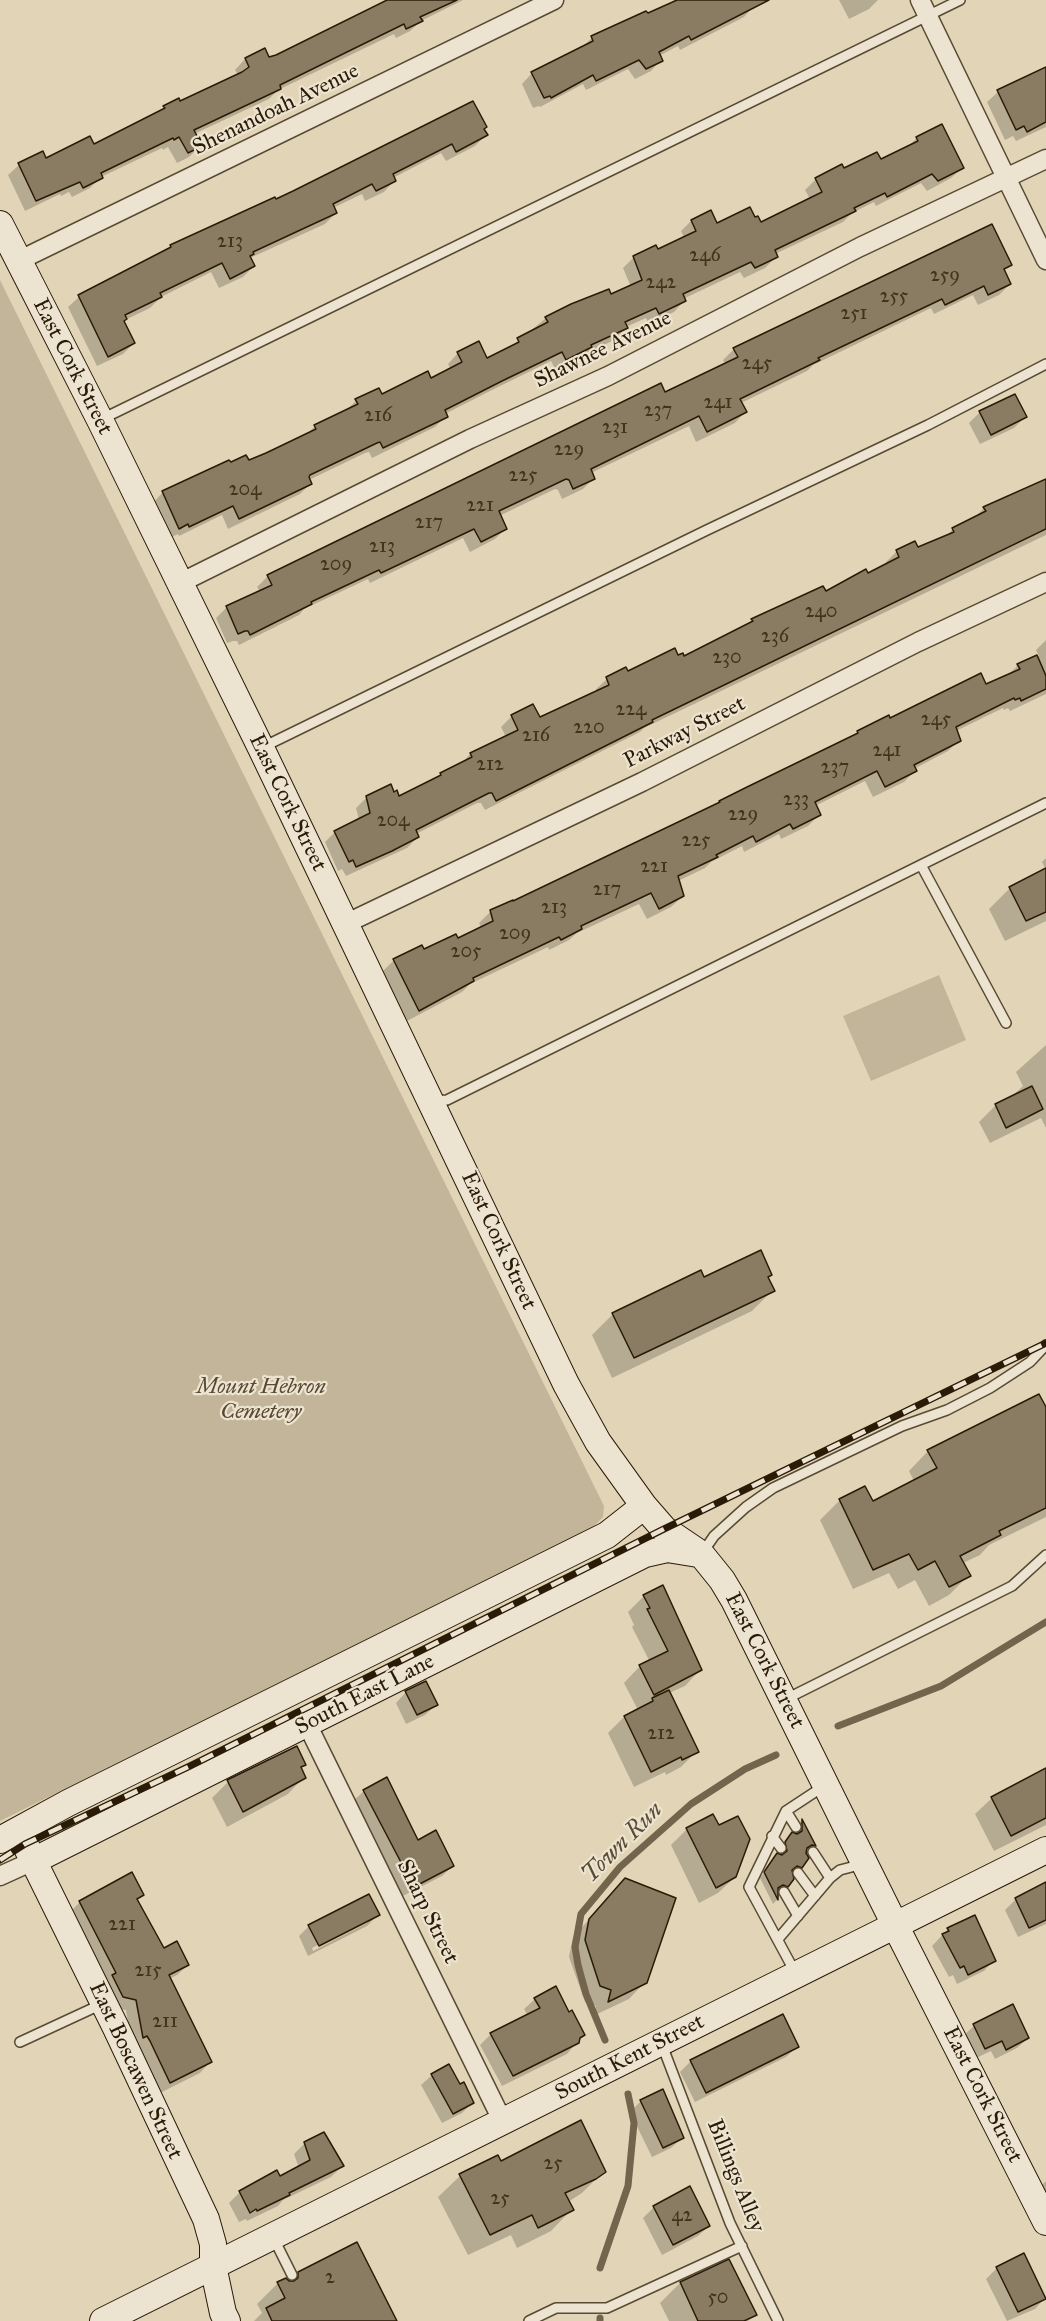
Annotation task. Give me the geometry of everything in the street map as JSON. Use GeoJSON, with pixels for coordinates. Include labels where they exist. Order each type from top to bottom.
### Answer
{"type":"FeatureCollection","features":[{"type":"Feature","properties":{"kind":"street","name":"Shenandoah Avenue"},"geometry":{"type":"LineString","coordinates":[[18,261],[554,0]]}},
{"type":"Feature","properties":{"kind":"street"},"geometry":{"type":"LineString","coordinates":[[924,8],[1046,260]]}},
{"type":"Feature","properties":{"kind":"street","name":"Shawnee Avenue"},"geometry":{"type":"LineString","coordinates":[[180,583],[470,439],[608,376],[860,248],[1046,159]]}},
{"type":"Feature","properties":{"kind":"street","name":"East Cork Street"},"geometry":{"type":"LineString","coordinates":[[0,224],[100,420],[261,748],[566,1384],[598,1442],[644,1506],[664,1529],[701,1554],[722,1580],[734,1600],[895,1925],[1046,2222]]}},
{"type":"Feature","properties":{"kind":"street","name":"Parkway Street"},"geometry":{"type":"LineString","coordinates":[[345,924],[642,782],[918,642],[1046,582]]}},
{"type":"Feature","properties":{"kind":"street","name":"South East Lane"},"geometry":{"type":"LineString","coordinates":[[9,1834],[607,1535],[644,1506]]}},
{"type":"Feature","properties":{"kind":"street","name":"South East Lane"},"geometry":{"type":"LineString","coordinates":[[33,1861],[645,1554],[667,1549],[701,1554]]}},
{"type":"Feature","properties":{"kind":"street","name":"Sharp Street"},"geometry":{"type":"LineString","coordinates":[[307,1724],[503,2122]]}},
{"type":"Feature","properties":{"kind":"street","name":"East Boscawen Street"},"geometry":{"type":"LineString","coordinates":[[9,1834],[33,1861],[104,2003],[206,2220],[213,2244],[213,2266],[223,2313],[227,2321]]}},
{"type":"Feature","properties":{"kind":"street","name":"South Kent Street"},"geometry":{"type":"LineString","coordinates":[[103,2321],[1046,1850]]}},
{"type":"Feature","properties":{"kind":"street"},"geometry":{"type":"LineString","coordinates":[[0,1876],[33,1861]]}},
{"type":"Feature","properties":{"kind":"lane"},"geometry":{"type":"LineString","coordinates":[[100,420],[924,8],[960,0]]}},
{"type":"Feature","properties":{"kind":"lane"},"geometry":{"type":"LineString","coordinates":[[261,748],[707,530],[928,425],[1046,364]]}},
{"type":"Feature","properties":{"kind":"lane"},"geometry":{"type":"LineString","coordinates":[[431,1101],[447,1100],[1046,803]]}},
{"type":"Feature","properties":{"kind":"lane"},"geometry":{"type":"LineString","coordinates":[[921,865],[1006,1023]]}},
{"type":"Feature","properties":{"kind":"lane"},"geometry":{"type":"LineString","coordinates":[[701,1554],[714,1536],[738,1514],[773,1488],[902,1426],[947,1410],[990,1388],[1030,1362],[1046,1345]]}},
{"type":"Feature","properties":{"kind":"lane"},"geometry":{"type":"LineString","coordinates":[[784,1700],[1012,1586],[1046,1555]]}},
{"type":"Feature","properties":{"kind":"lane"},"geometry":{"type":"LineString","coordinates":[[797,1974],[749,1887],[765,1861],[772,1836],[786,1811],[826,1784]]}},
{"type":"Feature","properties":{"kind":"lane"},"geometry":{"type":"LineString","coordinates":[[786,1811],[796,1827]]}},
{"type":"Feature","properties":{"kind":"lane"},"geometry":{"type":"LineString","coordinates":[[772,1836],[781,1848]]}},
{"type":"Feature","properties":{"kind":"lane"},"geometry":{"type":"LineString","coordinates":[[813,1852],[830,1878]]}},
{"type":"Feature","properties":{"kind":"lane"},"geometry":{"type":"LineString","coordinates":[[778,1939],[830,1878],[840,1870],[865,1863]]}},
{"type":"Feature","properties":{"kind":"lane"},"geometry":{"type":"LineString","coordinates":[[798,1873],[814,1896]]}},
{"type":"Feature","properties":{"kind":"lane"},"geometry":{"type":"LineString","coordinates":[[784,1892],[798,1916]]}},
{"type":"Feature","properties":{"kind":"lane"},"geometry":{"type":"LineString","coordinates":[[20,2042],[104,2003]]}},
{"type":"Feature","properties":{"kind":"lane","name":"Billings Alley"},"geometry":{"type":"LineString","coordinates":[[661,2043],[730,2223],[778,2321]]}},
{"type":"Feature","properties":{"kind":"lane"},"geometry":{"type":"LineString","coordinates":[[273,2236],[292,2274]]}},
{"type":"Feature","properties":{"kind":"lane"},"geometry":{"type":"LineString","coordinates":[[529,2321],[556,2308],[607,2308],[742,2246]]}},
{"type":"Feature","properties":{"kind":"green space","name":"Mount Hebron Cemetery"},"geometry":{"type":"Polygon","coordinates":[[[0,280],[604,1506],[603,1517],[593,1527],[0,1821],[0,280]]]}},
{"type":"Feature","properties":{"kind":"green space"},"geometry":{"type":"Polygon","coordinates":[[[939,975],[966,1040],[871,1081],[843,1016],[939,975]]]}},
{"type":"Feature","properties":{"kind":"building"},"geometry":{"type":"Polygon","coordinates":[[[387,0],[457,0],[420,17],[423,21],[406,29],[404,24],[280,85],[281,89],[194,130],[202,146],[188,153],[179,137],[174,140],[173,138],[101,173],[103,178],[83,188],[80,182],[36,201],[18,163],[43,151],[46,158],[90,136],[94,144],[165,108],[163,106],[179,98],[180,101],[242,72],[249,67],[245,58],[265,48],[269,57],[276,55],[387,0]]]}},
{"type":"Feature","properties":{"kind":"building"},"geometry":{"type":"Polygon","coordinates":[[[677,0],[769,0],[691,40],[689,36],[659,52],[663,61],[646,69],[639,60],[596,81],[593,75],[551,98],[550,96],[544,98],[531,72],[593,41],[591,36],[646,11],[648,13],[677,0]]]}},
{"type":"Feature","properties":{"kind":"building"},"geometry":{"type":"Polygon","coordinates":[[[1046,67],[1046,122],[1027,132],[1024,126],[1016,130],[997,90],[1046,67]]]}},
{"type":"Feature","properties":{"kind":"building"},"geometry":{"type":"Polygon","coordinates":[[[473,101],[487,127],[484,129],[488,135],[456,152],[452,144],[393,174],[396,181],[376,191],[372,184],[333,204],[337,213],[253,252],[254,254],[250,256],[255,266],[230,279],[222,263],[160,293],[162,297],[125,315],[127,319],[124,321],[135,343],[108,357],[78,295],[171,247],[170,245],[293,191],[473,101]]]}},
{"type":"Feature","properties":{"kind":"building"},"geometry":{"type":"Polygon","coordinates":[[[942,124],[964,168],[938,181],[932,174],[887,197],[885,193],[854,208],[856,211],[775,250],[778,257],[755,268],[751,262],[683,294],[686,301],[659,314],[656,308],[625,322],[628,328],[591,345],[592,347],[566,360],[562,352],[502,381],[445,410],[448,417],[383,448],[380,442],[377,443],[310,475],[312,484],[239,519],[233,506],[189,527],[188,524],[179,529],[162,491],[229,460],[231,462],[246,455],[249,460],[266,453],[316,429],[314,425],[358,404],[355,399],[379,388],[382,394],[428,371],[431,378],[462,362],[457,352],[479,341],[487,358],[519,342],[517,338],[548,322],[545,317],[609,289],[611,294],[642,280],[633,256],[656,245],[658,249],[696,231],[691,220],[711,210],[717,223],[750,207],[755,217],[758,216],[761,222],[822,192],[815,178],[842,164],[844,168],[877,152],[881,159],[918,141],[916,137],[942,124]]]}},
{"type":"Feature","properties":{"kind":"building"},"geometry":{"type":"Polygon","coordinates":[[[992,224],[1012,265],[1004,269],[1011,284],[988,295],[984,286],[945,305],[942,299],[818,358],[820,360],[740,399],[747,412],[707,432],[699,416],[591,469],[595,479],[573,489],[569,480],[566,479],[499,511],[507,529],[481,542],[474,529],[381,573],[379,570],[311,602],[312,604],[250,635],[248,631],[238,634],[226,606],[272,585],[267,575],[661,383],[665,392],[738,357],[733,348],[992,224]]]}},
{"type":"Feature","properties":{"kind":"building"},"geometry":{"type":"Polygon","coordinates":[[[1015,394],[1027,417],[991,435],[979,411],[1015,394]]]}},
{"type":"Feature","properties":{"kind":"building"},"geometry":{"type":"Polygon","coordinates":[[[1046,479],[1046,529],[652,720],[653,722],[496,801],[492,793],[489,793],[416,830],[419,837],[392,851],[356,867],[353,860],[349,862],[334,831],[370,813],[366,796],[391,784],[394,792],[397,790],[399,796],[441,775],[440,773],[472,757],[470,753],[518,730],[511,715],[533,704],[540,717],[609,685],[606,677],[626,667],[628,671],[675,648],[678,655],[683,653],[684,656],[753,621],[751,619],[823,586],[826,591],[866,569],[868,573],[899,557],[896,550],[915,541],[918,547],[954,532],[952,528],[986,511],[983,507],[1046,479]]]}},
{"type":"Feature","properties":{"kind":"building"},"geometry":{"type":"Polygon","coordinates":[[[1037,655],[1046,676],[1046,689],[1021,701],[1020,698],[1015,700],[1014,698],[956,727],[961,741],[914,765],[917,771],[885,787],[877,771],[815,802],[821,815],[793,829],[790,824],[756,842],[753,836],[716,855],[718,857],[678,876],[684,896],[659,909],[651,893],[581,926],[582,929],[561,940],[559,937],[473,978],[474,981],[419,1011],[393,959],[422,945],[424,949],[456,934],[458,938],[493,921],[490,910],[720,802],[858,733],[857,731],[889,715],[890,718],[981,673],[986,684],[1020,669],[1017,664],[1037,655]]]}},
{"type":"Feature","properties":{"kind":"building"},"geometry":{"type":"Polygon","coordinates":[[[1046,868],[1046,912],[1026,921],[1009,887],[1046,868]]]}},
{"type":"Feature","properties":{"kind":"building"},"geometry":{"type":"Polygon","coordinates":[[[1032,1086],[1043,1109],[1006,1128],[995,1104],[1032,1086]]]}},
{"type":"Feature","properties":{"kind":"building"},"geometry":{"type":"Polygon","coordinates":[[[761,1250],[772,1275],[768,1277],[775,1291],[634,1358],[612,1313],[701,1270],[704,1277],[761,1250]]]}},
{"type":"Feature","properties":{"kind":"building"},"geometry":{"type":"Polygon","coordinates":[[[1039,1394],[1046,1407],[1046,1508],[999,1531],[1001,1535],[960,1556],[971,1576],[949,1587],[935,1561],[918,1570],[909,1554],[873,1570],[839,1499],[865,1486],[873,1501],[937,1468],[927,1450],[1039,1394]]]}},
{"type":"Feature","properties":{"kind":"building"},"geometry":{"type":"Polygon","coordinates":[[[663,1585],[702,1670],[654,1695],[639,1665],[668,1651],[647,1609],[650,1608],[643,1595],[663,1585]]]}},
{"type":"Feature","properties":{"kind":"building"},"geometry":{"type":"Polygon","coordinates":[[[426,1681],[438,1705],[417,1715],[405,1691],[426,1681]]]}},
{"type":"Feature","properties":{"kind":"building"},"geometry":{"type":"Polygon","coordinates":[[[669,1690],[699,1752],[682,1760],[681,1757],[651,1772],[624,1716],[669,1690]]]}},
{"type":"Feature","properties":{"kind":"building"},"geometry":{"type":"Polygon","coordinates":[[[297,1746],[306,1765],[301,1767],[306,1778],[243,1812],[227,1780],[297,1746]]]}},
{"type":"Feature","properties":{"kind":"building"},"geometry":{"type":"Polygon","coordinates":[[[1046,1768],[1046,1818],[1011,1836],[991,1797],[1046,1768]]]}},
{"type":"Feature","properties":{"kind":"building"},"geometry":{"type":"Polygon","coordinates":[[[387,1777],[418,1840],[436,1830],[454,1866],[414,1887],[363,1790],[387,1777]]]}},
{"type":"Feature","properties":{"kind":"building"},"geometry":{"type":"Polygon","coordinates":[[[713,1814],[719,1825],[738,1816],[750,1839],[736,1877],[716,1888],[686,1828],[713,1814]]]}},
{"type":"Feature","properties":{"kind":"building"},"geometry":{"type":"Polygon","coordinates":[[[802,1819],[816,1846],[812,1845],[807,1848],[806,1853],[809,1858],[802,1868],[797,1866],[792,1870],[794,1879],[788,1887],[783,1885],[778,1888],[778,1900],[764,1872],[777,1853],[782,1855],[787,1851],[785,1842],[792,1832],[797,1834],[802,1831],[802,1819]]]}},
{"type":"Feature","properties":{"kind":"building"},"geometry":{"type":"Polygon","coordinates":[[[132,1872],[144,1895],[137,1899],[164,1948],[177,1941],[189,1965],[169,1975],[212,2062],[170,2083],[147,2036],[143,2038],[136,2000],[123,1997],[112,1975],[116,1973],[79,1901],[132,1872]]]}},
{"type":"Feature","properties":{"kind":"building"},"geometry":{"type":"Polygon","coordinates":[[[625,1878],[676,1898],[647,1983],[608,2002],[611,1990],[600,1986],[585,1940],[589,1919],[625,1878]]]}},
{"type":"Feature","properties":{"kind":"building"},"geometry":{"type":"Polygon","coordinates":[[[1046,1882],[1046,1920],[1029,1928],[1015,1898],[1046,1882]]]}},
{"type":"Feature","properties":{"kind":"building"},"geometry":{"type":"Polygon","coordinates":[[[369,1894],[380,1915],[319,1946],[308,1925],[369,1894]]]}},
{"type":"Feature","properties":{"kind":"building"},"geometry":{"type":"Polygon","coordinates":[[[975,1915],[996,1961],[968,1975],[964,1966],[960,1968],[942,1934],[949,1931],[947,1928],[975,1915]]]}},
{"type":"Feature","properties":{"kind":"building"},"geometry":{"type":"Polygon","coordinates":[[[556,1986],[569,2012],[572,2010],[585,2035],[580,2038],[579,2043],[513,2076],[490,2033],[540,2008],[534,1998],[556,1986]]]}},
{"type":"Feature","properties":{"kind":"building"},"geometry":{"type":"Polygon","coordinates":[[[1013,2004],[1029,2038],[1006,2050],[1002,2041],[985,2049],[973,2024],[1013,2004]]]}},
{"type":"Feature","properties":{"kind":"building"},"geometry":{"type":"Polygon","coordinates":[[[783,2014],[799,2047],[706,2093],[690,2060],[783,2014]]]}},
{"type":"Feature","properties":{"kind":"building"},"geometry":{"type":"Polygon","coordinates":[[[449,2064],[460,2084],[464,2082],[474,2103],[453,2114],[431,2074],[449,2064]]]}},
{"type":"Feature","properties":{"kind":"building"},"geometry":{"type":"Polygon","coordinates":[[[663,2089],[684,2138],[663,2148],[640,2100],[663,2089]]]}},
{"type":"Feature","properties":{"kind":"building"},"geometry":{"type":"Polygon","coordinates":[[[581,2120],[606,2172],[565,2193],[574,2210],[538,2228],[532,2215],[490,2235],[459,2174],[498,2155],[501,2161],[581,2120]]]}},
{"type":"Feature","properties":{"kind":"building"},"geometry":{"type":"Polygon","coordinates":[[[324,2132],[344,2166],[250,2213],[239,2191],[277,2170],[280,2176],[310,2160],[304,2142],[324,2132]]]}},
{"type":"Feature","properties":{"kind":"building"},"geometry":{"type":"Polygon","coordinates":[[[690,2186],[710,2226],[673,2245],[653,2206],[690,2186]]]}},
{"type":"Feature","properties":{"kind":"building"},"geometry":{"type":"Polygon","coordinates":[[[357,2242],[397,2321],[272,2321],[266,2308],[285,2298],[277,2282],[286,2278],[294,2281],[298,2278],[298,2272],[357,2242]]]}},
{"type":"Feature","properties":{"kind":"building"},"geometry":{"type":"Polygon","coordinates":[[[1024,2253],[1046,2299],[1018,2312],[996,2267],[1024,2253]]]}},
{"type":"Feature","properties":{"kind":"building"},"geometry":{"type":"Polygon","coordinates":[[[729,2259],[757,2315],[744,2321],[698,2321],[680,2282],[729,2259]]]}},
{"type":"Feature","properties":{"kind":"waterway","name":"Town Run"},"geometry":{"type":"LineString","coordinates":[[838,1726],[941,1686],[1046,1622]]}},
{"type":"Feature","properties":{"kind":"waterway","name":"Town Run"},"geometry":{"type":"LineString","coordinates":[[605,2040],[586,1994],[578,1965],[575,1947],[581,1914],[620,1867],[691,1804],[745,1769],[776,1755]]}},
{"type":"Feature","properties":{"kind":"waterway","name":"Town Run"},"geometry":{"type":"LineString","coordinates":[[600,2268],[628,2186],[634,2123],[628,2094]]}},
{"type":"Feature","properties":{"kind":"railway"},"geometry":{"type":"LineString","coordinates":[[0,1860],[25,1844],[190,1766],[664,1529],[1046,1343]]}}]}
